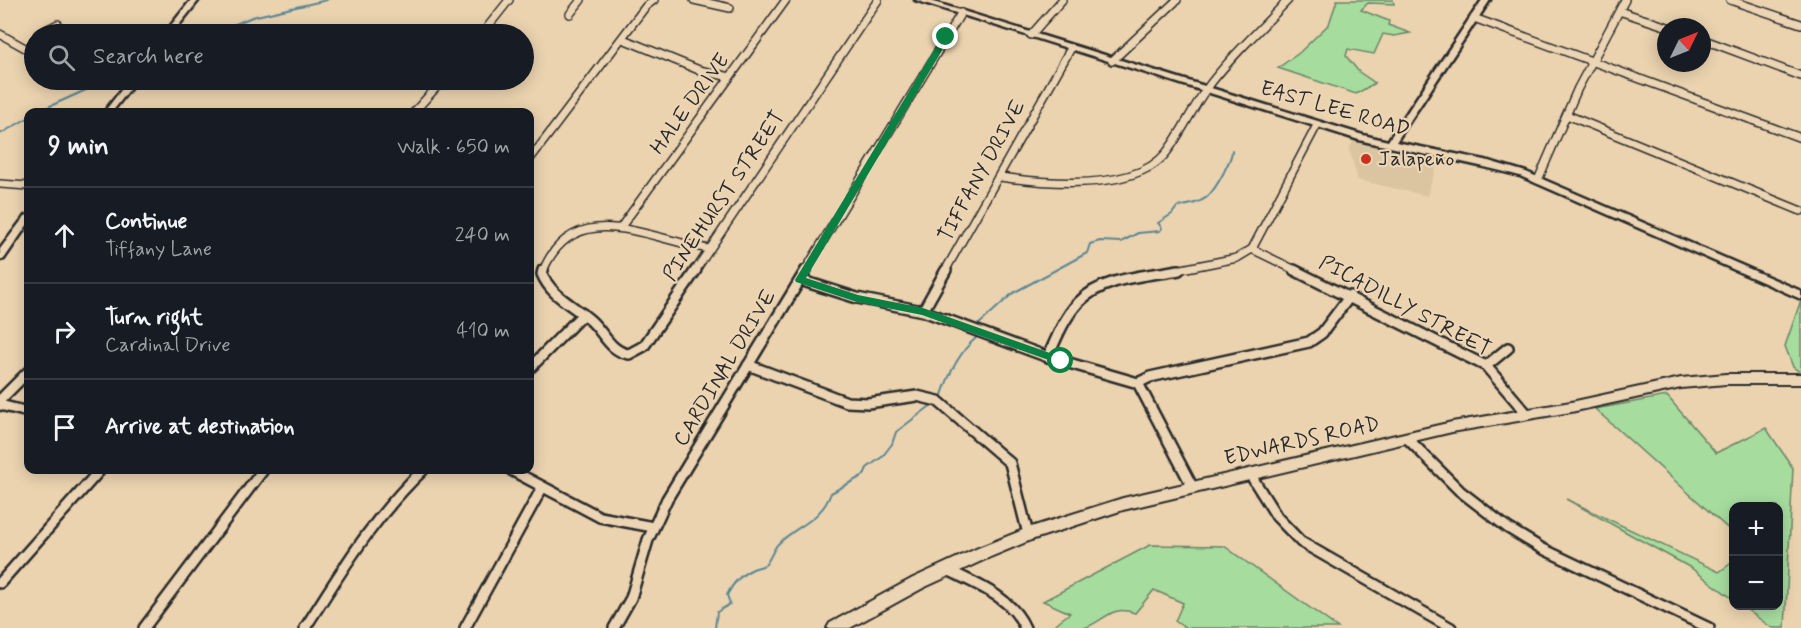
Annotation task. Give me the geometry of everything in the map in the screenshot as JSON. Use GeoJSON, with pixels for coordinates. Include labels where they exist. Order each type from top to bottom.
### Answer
{"type":"FeatureCollection","features":[{"type":"Feature","properties":{"kind":"main road","name":"EDWARDS ROAD"},"geometry":{"type":"LineString","coordinates":[[835,628],[946,569],[1028,534],[1123,504],[1407,438],[1702,380],[1801,379]]}},
{"type":"Feature","properties":{"kind":"street"},"geometry":{"type":"LineString","coordinates":[[176,24],[195,0]]}},
{"type":"Feature","properties":{"kind":"street"},"geometry":{"type":"LineString","coordinates":[[490,24],[509,0]]}},
{"type":"Feature","properties":{"kind":"street"},"geometry":{"type":"LineString","coordinates":[[570,14],[581,0]]}},
{"type":"Feature","properties":{"kind":"street"},"geometry":{"type":"LineString","coordinates":[[534,154],[654,0]]}},
{"type":"Feature","properties":{"kind":"street"},"geometry":{"type":"LineString","coordinates":[[694,0],[730,8]]}},
{"type":"Feature","properties":{"kind":"street","name":"HALE DRIVE"},"geometry":{"type":"LineString","coordinates":[[621,227],[786,0]]}},
{"type":"Feature","properties":{"kind":"street","name":"PINEHURST STREET"},"geometry":{"type":"LineString","coordinates":[[583,314],[619,351],[628,354],[638,351],[647,343],[878,0]]}},
{"type":"Feature","properties":{"kind":"street","name":"EAST LEE ROAD"},"geometry":{"type":"LineString","coordinates":[[919,0],[933,2],[961,13],[1317,125],[1390,145],[1485,163],[1538,180],[1801,295]]}},
{"type":"Feature","properties":{"kind":"street"},"geometry":{"type":"LineString","coordinates":[[1031,35],[1062,0]]}},
{"type":"Feature","properties":{"kind":"street"},"geometry":{"type":"LineString","coordinates":[[1112,61],[1177,0]]}},
{"type":"Feature","properties":{"kind":"street"},"geometry":{"type":"LineString","coordinates":[[1000,177],[1040,183],[1076,183],[1120,176],[1153,165],[1165,154],[1206,90],[1288,0]]}},
{"type":"Feature","properties":{"kind":"street"},"geometry":{"type":"LineString","coordinates":[[1390,145],[1486,0]]}},
{"type":"Feature","properties":{"kind":"street"},"geometry":{"type":"LineString","coordinates":[[1538,180],[1592,60],[1625,0]]}},
{"type":"Feature","properties":{"kind":"street"},"geometry":{"type":"LineString","coordinates":[[1730,0],[1801,24]]}},
{"type":"Feature","properties":{"kind":"street"},"geometry":{"type":"LineString","coordinates":[[1619,11],[1657,23]]}},
{"type":"Feature","properties":{"kind":"street","name":"CARDINAL DRIVE"},"geometry":{"type":"LineString","coordinates":[[614,628],[631,598],[653,527],[961,13]]}},
{"type":"Feature","properties":{"kind":"street"},"geometry":{"type":"LineString","coordinates":[[1474,18],[1801,138]]}},
{"type":"Feature","properties":{"kind":"street"},"geometry":{"type":"LineString","coordinates":[[0,34],[24,47]]}},
{"type":"Feature","properties":{"kind":"street"},"geometry":{"type":"LineString","coordinates":[[622,39],[699,70],[730,77]]}},
{"type":"Feature","properties":{"kind":"street"},"geometry":{"type":"LineString","coordinates":[[19,44],[24,42]]}},
{"type":"Feature","properties":{"kind":"street"},"geometry":{"type":"LineString","coordinates":[[1711,42],[1801,76]]}},
{"type":"Feature","properties":{"kind":"street","name":"TIFFANY DRIVE"},"geometry":{"type":"LineString","coordinates":[[923,311],[1071,48]]}},
{"type":"Feature","properties":{"kind":"street"},"geometry":{"type":"LineString","coordinates":[[111,108],[125,90]]}},
{"type":"Feature","properties":{"kind":"street"},"geometry":{"type":"LineString","coordinates":[[418,108],[434,90]]}},
{"type":"Feature","properties":{"kind":"street"},"geometry":{"type":"LineString","coordinates":[[1568,115],[1801,211]]}},
{"type":"Feature","properties":{"kind":"street"},"geometry":{"type":"LineString","coordinates":[[1048,357],[1071,310],[1082,297],[1096,289],[1109,284],[1237,258],[1252,249],[1317,125]]}},
{"type":"Feature","properties":{"kind":"street"},"geometry":{"type":"LineString","coordinates":[[0,184],[24,186]]}},
{"type":"Feature","properties":{"kind":"street"},"geometry":{"type":"LineString","coordinates":[[0,256],[24,223]]}},
{"type":"Feature","properties":{"kind":"street"},"geometry":{"type":"LineString","coordinates":[[534,365],[583,314],[546,283],[542,274],[544,267],[566,240],[578,231],[600,225],[621,227],[681,244],[710,249]]}},
{"type":"Feature","properties":{"kind":"street","name":"PICADILLY STREET"},"geometry":{"type":"LineString","coordinates":[[1252,249],[1486,366],[1527,414]]}},
{"type":"Feature","properties":{"kind":"street"},"geometry":{"type":"LineString","coordinates":[[800,280],[857,298],[923,311],[1048,357],[1138,383],[1149,377],[1309,342],[1322,333],[1350,296]]}},
{"type":"Feature","properties":{"kind":"street"},"geometry":{"type":"LineString","coordinates":[[1486,366],[1508,348]]}},
{"type":"Feature","properties":{"kind":"street"},"geometry":{"type":"LineString","coordinates":[[748,365],[846,402],[868,403],[917,396],[938,401],[1010,463],[1028,534]]}},
{"type":"Feature","properties":{"kind":"street"},"geometry":{"type":"LineString","coordinates":[[0,400],[24,376]]}},
{"type":"Feature","properties":{"kind":"street"},"geometry":{"type":"LineString","coordinates":[[1138,383],[1194,488]]}},
{"type":"Feature","properties":{"kind":"street"},"geometry":{"type":"LineString","coordinates":[[0,405],[24,411]]}},
{"type":"Feature","properties":{"kind":"street"},"geometry":{"type":"LineString","coordinates":[[1407,438],[1460,491],[1508,528],[1541,548],[1709,628]]}},
{"type":"Feature","properties":{"kind":"street"},"geometry":{"type":"LineString","coordinates":[[0,583],[96,474]]}},
{"type":"Feature","properties":{"kind":"street"},"geometry":{"type":"LineString","coordinates":[[144,628],[260,474]]}},
{"type":"Feature","properties":{"kind":"street"},"geometry":{"type":"LineString","coordinates":[[305,628],[368,530],[389,504],[419,474]]}},
{"type":"Feature","properties":{"kind":"street"},"geometry":{"type":"LineString","coordinates":[[518,474],[600,517],[653,527]]}},
{"type":"Feature","properties":{"kind":"street"},"geometry":{"type":"LineString","coordinates":[[1250,474],[1277,517],[1301,542],[1451,628]]}},
{"type":"Feature","properties":{"kind":"street"},"geometry":{"type":"LineString","coordinates":[[465,628],[542,488]]}},
{"type":"Feature","properties":{"kind":"street"},"geometry":{"type":"LineString","coordinates":[[946,569],[1007,602],[1017,611],[1025,628]]}},
{"type":"Feature","properties":{"kind":"shaded area"},"geometry":{"type":"Polygon","coordinates":[[[1354,140],[1439,159],[1427,196],[1358,180],[1349,149],[1354,140]]]}},
{"type":"Feature","properties":{"kind":"green space"},"geometry":{"type":"Polygon","coordinates":[[[1337,0],[1393,0],[1394,4],[1368,3],[1361,10],[1389,21],[1388,25],[1410,33],[1394,36],[1383,34],[1374,54],[1348,49],[1346,56],[1359,72],[1375,83],[1356,94],[1278,68],[1299,53],[1329,24],[1337,0]]]}},
{"type":"Feature","properties":{"kind":"green space"},"geometry":{"type":"Polygon","coordinates":[[[1801,300],[1800,372],[1793,367],[1785,346],[1801,300]]]}},
{"type":"Feature","properties":{"kind":"green space"},"geometry":{"type":"Polygon","coordinates":[[[1667,396],[1716,453],[1766,428],[1793,468],[1785,628],[1772,628],[1747,610],[1783,610],[1783,502],[1729,502],[1729,529],[1595,409],[1667,396]]]}},
{"type":"Feature","properties":{"kind":"green space"},"geometry":{"type":"Polygon","coordinates":[[[1566,499],[1719,572],[1729,565],[1729,596],[1691,568],[1566,499]]]}},
{"type":"Feature","properties":{"kind":"green space"},"geometry":{"type":"Polygon","coordinates":[[[1150,545],[1224,546],[1338,628],[1185,628],[1175,621],[1183,603],[1154,590],[1135,613],[1119,611],[1083,628],[1050,628],[1070,613],[1043,601],[1150,545]]]}},
{"type":"Feature","properties":{"kind":"waterway"},"geometry":{"type":"LineString","coordinates":[[236,24],[252,17],[327,0]]}},
{"type":"Feature","properties":{"kind":"waterway"},"geometry":{"type":"LineString","coordinates":[[46,108],[86,90]]}},
{"type":"Feature","properties":{"kind":"waterway"},"geometry":{"type":"LineString","coordinates":[[0,134],[24,120]]}},
{"type":"Feature","properties":{"kind":"waterway"},"geometry":{"type":"LineString","coordinates":[[976,327],[1013,293],[1087,253],[1090,244],[1100,241],[1121,242],[1138,233],[1160,231],[1162,228],[1158,223],[1172,214],[1177,207],[1201,201],[1211,193],[1224,172],[1232,150]]}},
{"type":"Feature","properties":{"kind":"waterway"},"geometry":{"type":"LineString","coordinates":[[941,398],[954,365],[976,338],[975,335]]}},
{"type":"Feature","properties":{"kind":"waterway"},"geometry":{"type":"LineString","coordinates":[[715,628],[717,612],[730,604],[727,595],[738,579],[745,573],[766,564],[778,544],[815,516],[827,502],[831,493],[864,475],[867,468],[882,457],[892,444],[896,432],[933,404]]}},
{"type":"Feature","properties":{"kind":"place","name":"Jalapeño"},"geometry":{"type":"Point","coordinates":[1366,159]}},
{"type":"Feature","properties":{"kind":"route"},"geometry":{"type":"LineString","coordinates":[[946,37],[800,280],[857,298],[923,311],[1061,361]]}}]}
